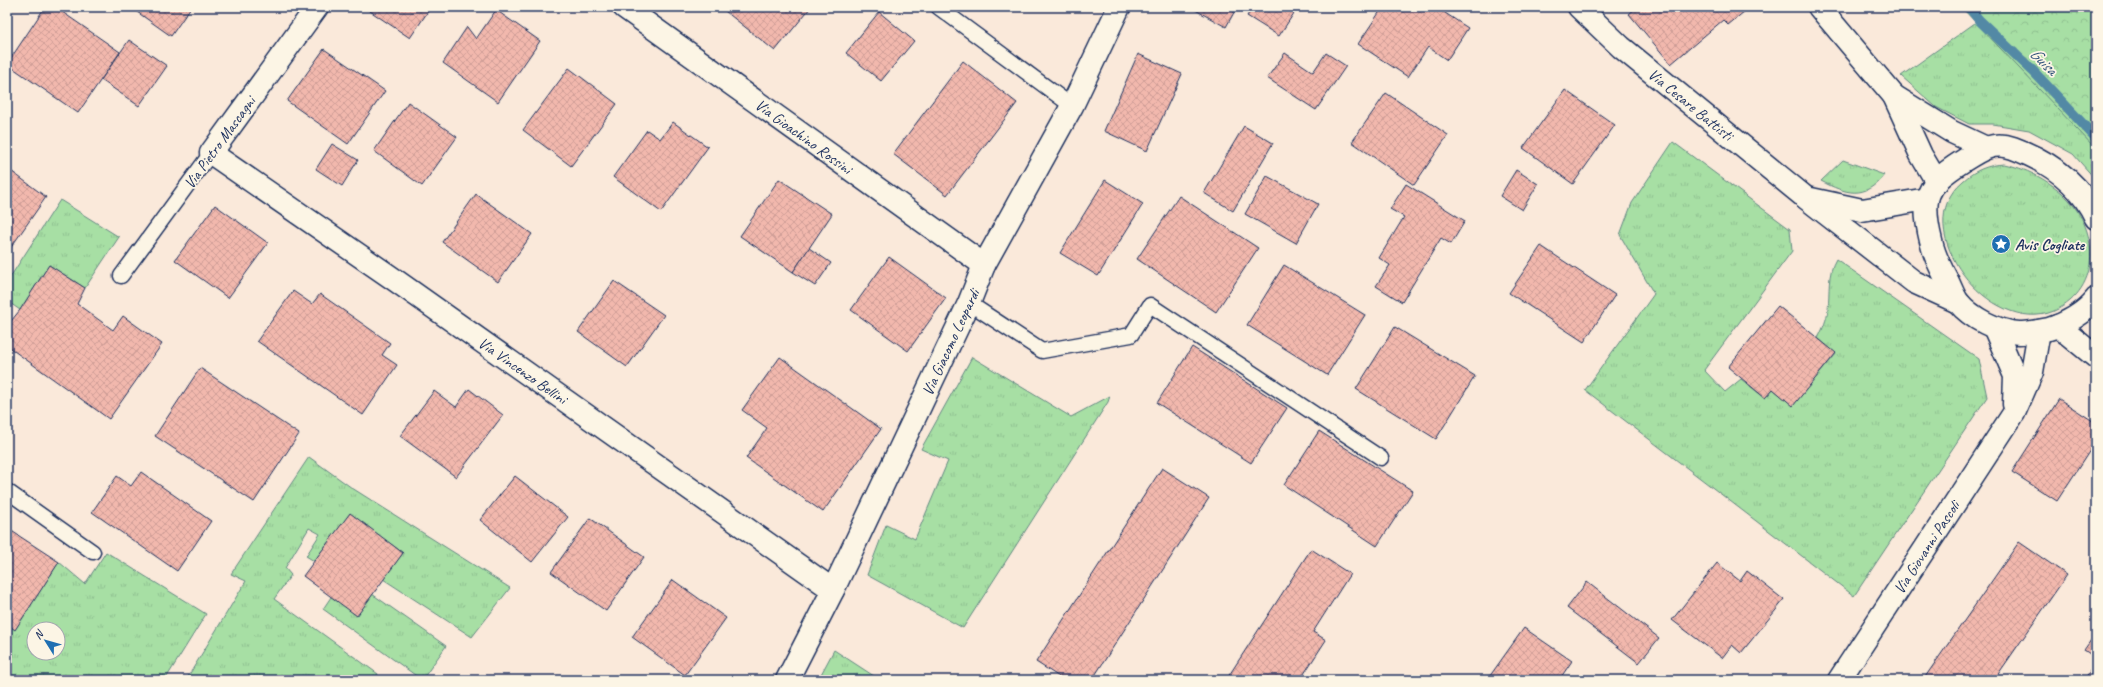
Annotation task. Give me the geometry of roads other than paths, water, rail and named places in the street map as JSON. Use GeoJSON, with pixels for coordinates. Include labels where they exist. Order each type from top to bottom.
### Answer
{"type":"FeatureCollection","features":[{"type":"Feature","properties":{"kind":"street","name":"Via Pietro Mascagni"},"geometry":{"type":"LineString","coordinates":[[212,153],[317,7]]}},
{"type":"Feature","properties":{"kind":"street","name":"Via Gioachino Rossini"},"geometry":{"type":"LineString","coordinates":[[624,7],[984,265]]}},
{"type":"Feature","properties":{"kind":"street","name":"Via Giacomo Leopardi"},"geometry":{"type":"LineString","coordinates":[[787,680],[832,590],[969,303],[984,265],[1072,106],[1119,7]]}},
{"type":"Feature","properties":{"kind":"street","name":"Via Cesare Battisti"},"geometry":{"type":"LineString","coordinates":[[1579,7],[1621,47],[1806,198],[1914,282],[1958,302]]}},
{"type":"Feature","properties":{"kind":"street"},"geometry":{"type":"LineString","coordinates":[[1819,7],[1894,96],[1921,155],[1932,190],[1928,225],[1935,257],[1958,302],[1973,314],[1994,327],[2018,333],[2048,329],[2086,310],[2096,300]]}},
{"type":"Feature","properties":{"kind":"street"},"geometry":{"type":"LineString","coordinates":[[1894,96],[1952,132],[1984,147]]}},
{"type":"Feature","properties":{"kind":"street"},"geometry":{"type":"LineString","coordinates":[[1932,190],[1945,173],[1984,147],[2005,145],[2028,153],[2070,181],[2090,205],[2096,218]]}},
{"type":"Feature","properties":{"kind":"street","name":"Via Vincenzo Bellini"},"geometry":{"type":"LineString","coordinates":[[212,153],[395,280],[832,590]]}},
{"type":"Feature","properties":{"kind":"street","name":"Via Cesare Battisti"},"geometry":{"type":"LineString","coordinates":[[1806,198],[1862,210],[1932,190]]}},
{"type":"Feature","properties":{"kind":"street"},"geometry":{"type":"LineString","coordinates":[[1994,327],[2015,376],[2014,413]]}},
{"type":"Feature","properties":{"kind":"street"},"geometry":{"type":"LineString","coordinates":[[2048,329],[2096,357]]}},
{"type":"Feature","properties":{"kind":"street","name":"Via Giovanni Pascoli"},"geometry":{"type":"LineString","coordinates":[[1839,680],[2014,413],[2032,372],[2048,329]]}},
{"type":"Feature","properties":{"kind":"lane"},"geometry":{"type":"LineString","coordinates":[[938,7],[1072,106]]}},
{"type":"Feature","properties":{"kind":"lane","name":"Via Pietro Mascagni"},"geometry":{"type":"LineString","coordinates":[[121,276],[212,153]]}},
{"type":"Feature","properties":{"kind":"lane"},"geometry":{"type":"LineString","coordinates":[[969,303],[1042,350],[1131,335],[1150,305],[1381,458]]}},
{"type":"Feature","properties":{"kind":"lane"},"geometry":{"type":"LineString","coordinates":[[7,491],[93,552]]}},
{"type":"Feature","properties":{"kind":"waterway","name":"Guisa"},"geometry":{"type":"LineString","coordinates":[[1969,7],[1979,20],[2034,72],[2096,138]]}},
{"type":"Feature","properties":{"kind":"place","name":"Avis Cogliate"},"geometry":{"type":"Point","coordinates":[2001,244]}}]}
